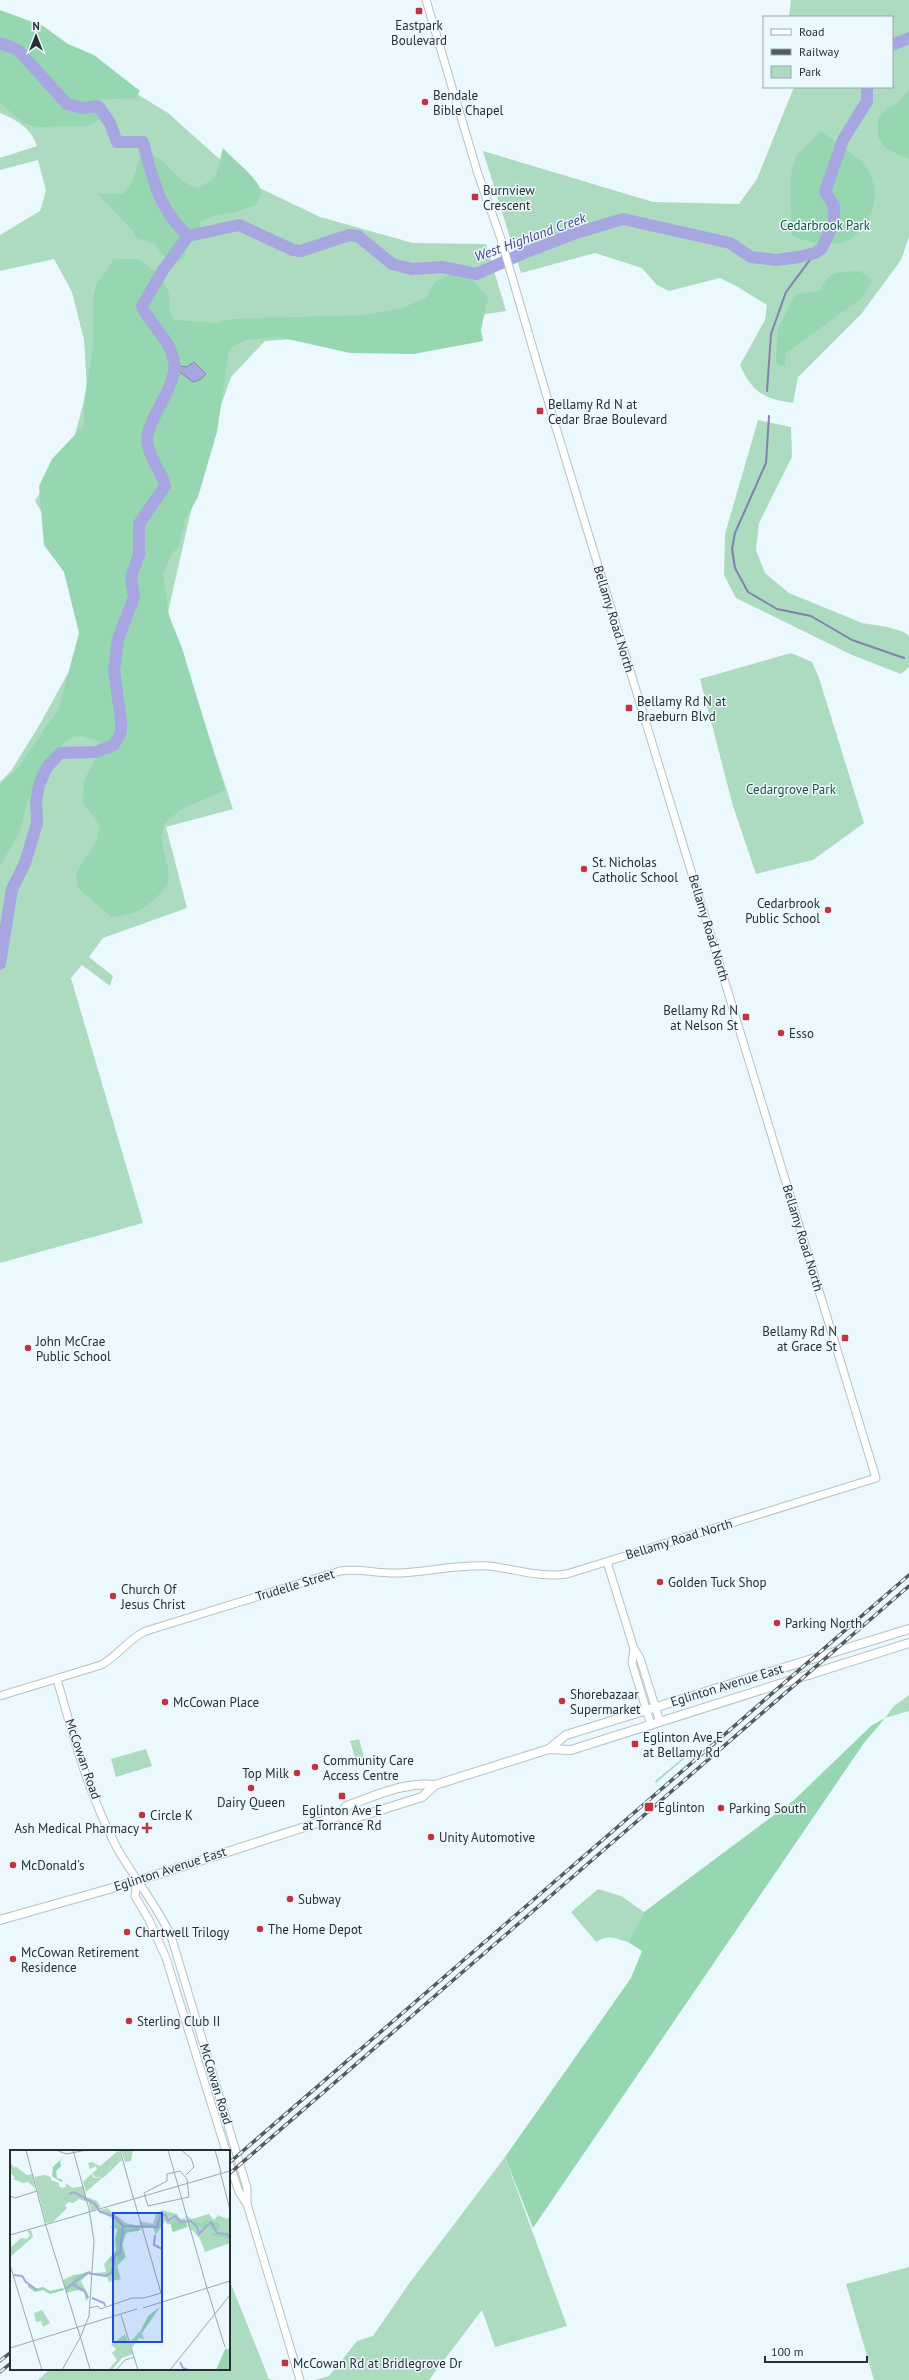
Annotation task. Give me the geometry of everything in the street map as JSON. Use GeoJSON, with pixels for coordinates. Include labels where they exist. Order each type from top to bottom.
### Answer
{"type":"FeatureCollection","features":[{"type":"Feature","properties":{"kind":"main road","name":"Eglinton Avenue East"},"geometry":{"type":"LineString","coordinates":[[548,1749],[566,1735],[909,1629]]}},
{"type":"Feature","properties":{"kind":"main road","name":"Eglinton Avenue East"},"geometry":{"type":"LineString","coordinates":[[0,1920],[137,1881],[339,1816],[346,1806],[419,1783],[435,1785],[548,1749],[571,1750],[909,1643]]}},
{"type":"Feature","properties":{"kind":"main road","name":"Eglinton Avenue East"},"geometry":{"type":"LineString","coordinates":[[339,1816],[349,1820],[422,1797],[435,1785]]}},
{"type":"Feature","properties":{"kind":"street","name":"Bellamy Road North"},"geometry":{"type":"LineString","coordinates":[[426,0],[478,174],[501,239],[876,1478],[607,1562]]}},
{"type":"Feature","properties":{"kind":"street"},"geometry":{"type":"LineString","coordinates":[[607,1562],[634,1649],[640,1658],[660,1722]]}},
{"type":"Feature","properties":{"kind":"street","name":"Trudelle Street"},"geometry":{"type":"LineString","coordinates":[[0,1696],[57,1679],[106,1662],[131,1639],[146,1630],[340,1571],[361,1570],[397,1573],[468,1566],[490,1566],[539,1576],[551,1576],[567,1574],[607,1562]]}},
{"type":"Feature","properties":{"kind":"street"},"geometry":{"type":"LineString","coordinates":[[634,1649],[632,1662],[651,1725]]}},
{"type":"Feature","properties":{"kind":"street","name":"McCowan Road"},"geometry":{"type":"LineString","coordinates":[[57,1679],[86,1776],[117,1847],[137,1881],[151,1899],[171,1936],[247,2188],[247,2204],[300,2380]]}},
{"type":"Feature","properties":{"kind":"street","name":"McCowan Road"},"geometry":{"type":"LineString","coordinates":[[137,1881],[135,1896],[149,1920],[166,1958],[226,2150]]}},
{"type":"Feature","properties":{"kind":"street","name":"McCowan Road"},"geometry":{"type":"LineString","coordinates":[[230,2165],[238,2192],[247,2204]]}},
{"type":"Feature","properties":{"kind":"green space","name":"Cedarbrook Park"},"geometry":{"type":"Polygon","coordinates":[[[791,0],[909,0],[909,237],[901,260],[862,313],[798,377],[793,403],[774,399],[760,393],[749,382],[740,365],[765,320],[767,305],[720,278],[669,291],[657,285],[642,268],[595,253],[521,273],[483,151],[653,202],[739,204],[757,179],[794,88],[893,88],[893,16],[789,16],[791,0]]]}},
{"type":"Feature","properties":{"kind":"green space"},"geometry":{"type":"Polygon","coordinates":[[[0,10],[43,26],[68,44],[94,55],[140,91],[136,98],[97,100],[87,105],[97,114],[100,119],[87,126],[36,127],[24,123],[0,103],[0,10]]]}},
{"type":"Feature","properties":{"kind":"green space"},"geometry":{"type":"Polygon","coordinates":[[[0,15],[59,46],[168,113],[243,180],[320,217],[413,243],[486,244],[506,311],[386,329],[265,341],[231,377],[220,408],[190,515],[168,612],[233,809],[166,827],[187,908],[103,938],[89,957],[113,976],[110,986],[82,965],[71,978],[143,1223],[0,1263],[0,782],[11,771],[40,724],[85,642],[73,566],[35,501],[74,438],[87,390],[84,340],[72,292],[54,259],[0,271],[0,235],[40,211],[46,191],[38,160],[0,170],[0,158],[37,146],[31,134],[23,125],[0,113],[0,15]]]}},
{"type":"Feature","properties":{"kind":"green space"},"geometry":{"type":"Polygon","coordinates":[[[909,90],[909,159],[886,149],[878,137],[878,119],[886,109],[898,102],[909,90]]]}},
{"type":"Feature","properties":{"kind":"green space"},"geometry":{"type":"Polygon","coordinates":[[[821,131],[848,150],[861,162],[870,173],[873,182],[874,200],[869,218],[858,233],[845,242],[830,244],[813,242],[797,238],[792,235],[790,179],[796,156],[821,131]]]}},
{"type":"Feature","properties":{"kind":"green space"},"geometry":{"type":"Polygon","coordinates":[[[223,148],[257,182],[260,188],[261,196],[255,206],[201,221],[199,229],[190,238],[182,260],[177,262],[168,259],[150,242],[137,239],[132,230],[98,194],[123,194],[132,183],[139,160],[144,156],[149,155],[157,157],[163,161],[184,182],[191,186],[200,188],[216,176],[223,148]]]}},
{"type":"Feature","properties":{"kind":"green space"},"geometry":{"type":"Polygon","coordinates":[[[114,259],[138,259],[158,274],[169,292],[170,312],[175,320],[216,323],[232,319],[363,315],[400,309],[426,298],[435,282],[448,275],[463,275],[473,281],[488,297],[481,330],[483,341],[414,354],[350,353],[278,337],[246,340],[232,347],[229,351],[217,432],[198,497],[185,520],[179,545],[170,557],[163,574],[169,616],[182,648],[225,790],[180,810],[164,824],[161,839],[169,873],[167,886],[155,899],[136,912],[111,917],[78,888],[76,873],[97,840],[100,824],[83,803],[84,780],[101,749],[100,741],[82,736],[73,737],[63,744],[36,780],[26,806],[20,832],[0,866],[0,785],[18,768],[59,708],[79,633],[64,572],[44,545],[39,486],[52,459],[84,425],[84,401],[94,340],[93,297],[96,285],[114,259]]]}},
{"type":"Feature","properties":{"kind":"green space"},"geometry":{"type":"Polygon","coordinates":[[[860,271],[872,280],[863,297],[785,354],[785,366],[779,366],[776,362],[778,329],[793,299],[798,294],[820,291],[827,279],[840,272],[860,271]]]}},
{"type":"Feature","properties":{"kind":"green space"},"geometry":{"type":"Polygon","coordinates":[[[758,420],[791,427],[792,457],[759,523],[756,550],[765,573],[789,593],[862,623],[887,627],[904,632],[909,636],[909,667],[901,674],[852,655],[736,598],[724,575],[725,534],[758,420]]]}},
{"type":"Feature","properties":{"kind":"green space","name":"Cedargrove Park"},"geometry":{"type":"Polygon","coordinates":[[[791,653],[812,662],[819,678],[864,823],[813,860],[756,874],[733,806],[700,679],[791,653]]]}},
{"type":"Feature","properties":{"kind":"green space"},"geometry":{"type":"Polygon","coordinates":[[[909,1695],[909,1711],[885,1718],[894,1706],[909,1695]]]}},
{"type":"Feature","properties":{"kind":"green space"},"geometry":{"type":"Polygon","coordinates":[[[885,1718],[864,1743],[533,2228],[505,2157],[631,1978],[642,1951],[628,1942],[644,1912],[793,1801],[871,1726],[885,1718]]]}},
{"type":"Feature","properties":{"kind":"green space"},"geometry":{"type":"Polygon","coordinates":[[[359,1739],[365,1761],[357,1764],[350,1741],[359,1739]]]}},
{"type":"Feature","properties":{"kind":"green space"},"geometry":{"type":"Polygon","coordinates":[[[146,1749],[152,1766],[116,1777],[111,1759],[146,1749]]]}},
{"type":"Feature","properties":{"kind":"green space"},"geometry":{"type":"Polygon","coordinates":[[[690,1752],[691,1753],[656,1783],[655,1781],[690,1752]]]}},
{"type":"Feature","properties":{"kind":"green space"},"geometry":{"type":"Polygon","coordinates":[[[598,1889],[621,1896],[644,1912],[628,1942],[608,1937],[596,1942],[571,1912],[598,1889]]]}},
{"type":"Feature","properties":{"kind":"green space"},"geometry":{"type":"Polygon","coordinates":[[[505,2157],[567,2326],[495,2347],[482,2310],[429,2380],[315,2380],[329,2376],[357,2341],[373,2336],[408,2285],[505,2157]]]}},
{"type":"Feature","properties":{"kind":"green space"},"geometry":{"type":"Polygon","coordinates":[[[909,2267],[909,2380],[874,2380],[846,2284],[909,2267]]]}},
{"type":"Feature","properties":{"kind":"green space"},"geometry":{"type":"Polygon","coordinates":[[[230,2282],[269,2379],[273,2380],[38,2380],[49,2370],[230,2370],[230,2282]]]}},
{"type":"Feature","properties":{"kind":"water"},"geometry":{"type":"Polygon","coordinates":[[[194,362],[206,374],[201,379],[193,382],[177,370],[179,366],[187,367],[194,362]]]}},
{"type":"Feature","properties":{"kind":"waterway","name":"West Highland Creek"},"geometry":{"type":"LineString","coordinates":[[893,45],[909,38]]}},
{"type":"Feature","properties":{"kind":"waterway","name":"West Highland Creek"},"geometry":{"type":"LineString","coordinates":[[0,43],[18,50],[67,104],[82,108],[98,106],[110,123],[117,142],[143,142],[154,181],[163,204],[170,215],[188,236]]}},
{"type":"Feature","properties":{"kind":"waterway","name":"West Highland Creek"},"geometry":{"type":"LineString","coordinates":[[188,236],[239,225],[293,250],[301,251],[349,235],[358,236],[392,264],[412,269],[442,267],[476,274],[524,253],[576,233],[623,219],[730,243],[751,257],[776,260],[799,257],[815,253],[822,248],[834,222],[834,206],[825,192],[843,140],[867,101],[867,88]]}},
{"type":"Feature","properties":{"kind":"waterway"},"geometry":{"type":"LineString","coordinates":[[0,964],[12,889],[25,863],[37,823],[36,801],[39,785],[47,767],[60,753],[96,752],[114,745],[121,732],[121,720],[114,671],[118,639],[134,597],[131,577],[139,555],[139,524],[165,486],[148,447],[148,432],[168,390],[174,370],[174,361],[169,346],[150,320],[142,306],[163,270],[188,236]]}},
{"type":"Feature","properties":{"kind":"waterway"},"geometry":{"type":"LineString","coordinates":[[767,391],[771,334],[786,292],[815,253]]}},
{"type":"Feature","properties":{"kind":"waterway"},"geometry":{"type":"LineString","coordinates":[[769,416],[766,463],[735,533],[732,549],[735,568],[748,592],[777,609],[811,616],[852,640],[904,658]]}},
{"type":"Feature","properties":{"kind":"railway"},"geometry":{"type":"LineString","coordinates":[[230,2162],[909,1575]]}},
{"type":"Feature","properties":{"kind":"railway"},"geometry":{"type":"LineString","coordinates":[[230,2173],[909,1586]]}},
{"type":"Feature","properties":{"kind":"railway"},"geometry":{"type":"LineString","coordinates":[[0,2361],[10,2353]]}},
{"type":"Feature","properties":{"kind":"railway"},"geometry":{"type":"LineString","coordinates":[[0,2372],[10,2364]]}},
{"type":"Feature","properties":{"kind":"place","name":"Eastpark Boulevard"},"geometry":{"type":"Point","coordinates":[419,11]}},
{"type":"Feature","properties":{"kind":"place","name":"Bendale Bible Chapel"},"geometry":{"type":"Point","coordinates":[425,102]}},
{"type":"Feature","properties":{"kind":"place","name":"Burnview Crescent"},"geometry":{"type":"Point","coordinates":[475,197]}},
{"type":"Feature","properties":{"kind":"place","name":"Bellamy Rd N at Cedar Brae Boulevard"},"geometry":{"type":"Point","coordinates":[540,411]}},
{"type":"Feature","properties":{"kind":"place","name":"Bellamy Rd N at Braeburn Blvd"},"geometry":{"type":"Point","coordinates":[629,708]}},
{"type":"Feature","properties":{"kind":"place","name":"St. Nicholas Catholic School"},"geometry":{"type":"Point","coordinates":[584,869]}},
{"type":"Feature","properties":{"kind":"place","name":"Cedarbrook Public School"},"geometry":{"type":"Point","coordinates":[828,910]}},
{"type":"Feature","properties":{"kind":"place","name":"Bellamy Rd N at Nelson St"},"geometry":{"type":"Point","coordinates":[746,1017]}},
{"type":"Feature","properties":{"kind":"place","name":"Esso"},"geometry":{"type":"Point","coordinates":[781,1033]}},
{"type":"Feature","properties":{"kind":"place","name":"Bellamy Rd N at Grace St"},"geometry":{"type":"Point","coordinates":[845,1338]}},
{"type":"Feature","properties":{"kind":"place","name":"John McCrae Public School"},"geometry":{"type":"Point","coordinates":[28,1348]}},
{"type":"Feature","properties":{"kind":"place","name":"Golden Tuck Shop"},"geometry":{"type":"Point","coordinates":[660,1582]}},
{"type":"Feature","properties":{"kind":"place","name":"Church Of Jesus Christ"},"geometry":{"type":"Point","coordinates":[113,1596]}},
{"type":"Feature","properties":{"kind":"place","name":"Parking North"},"geometry":{"type":"Point","coordinates":[777,1623]}},
{"type":"Feature","properties":{"kind":"place","name":"Shorebazaar Supermarket"},"geometry":{"type":"Point","coordinates":[562,1701]}},
{"type":"Feature","properties":{"kind":"place","name":"McCowan Place"},"geometry":{"type":"Point","coordinates":[165,1702]}},
{"type":"Feature","properties":{"kind":"place","name":"Eglinton Ave E at Bellamy Rd"},"geometry":{"type":"Point","coordinates":[635,1744]}},
{"type":"Feature","properties":{"kind":"place","name":"Community Care Access Centre"},"geometry":{"type":"Point","coordinates":[315,1767]}},
{"type":"Feature","properties":{"kind":"place","name":"Top Milk"},"geometry":{"type":"Point","coordinates":[297,1773]}},
{"type":"Feature","properties":{"kind":"place","name":"Dairy Queen"},"geometry":{"type":"Point","coordinates":[251,1788]}},
{"type":"Feature","properties":{"kind":"place","name":"Eglinton Ave E at Torrance Rd"},"geometry":{"type":"Point","coordinates":[342,1796]}},
{"type":"Feature","properties":{"kind":"place","name":"Eglinton"},"geometry":{"type":"Point","coordinates":[649,1807]}},
{"type":"Feature","properties":{"kind":"place","name":"Parking South"},"geometry":{"type":"Point","coordinates":[721,1808]}},
{"type":"Feature","properties":{"kind":"place","name":"Circle K"},"geometry":{"type":"Point","coordinates":[142,1815]}},
{"type":"Feature","properties":{"kind":"place","name":"Ash Medical Pharmacy"},"geometry":{"type":"Point","coordinates":[147,1828]}},
{"type":"Feature","properties":{"kind":"place","name":"Unity Automotive"},"geometry":{"type":"Point","coordinates":[431,1837]}},
{"type":"Feature","properties":{"kind":"place","name":"McDonald's"},"geometry":{"type":"Point","coordinates":[13,1865]}},
{"type":"Feature","properties":{"kind":"place","name":"Subway"},"geometry":{"type":"Point","coordinates":[290,1899]}},
{"type":"Feature","properties":{"kind":"place","name":"The Home Depot"},"geometry":{"type":"Point","coordinates":[260,1929]}},
{"type":"Feature","properties":{"kind":"place","name":"Chartwell Trilogy"},"geometry":{"type":"Point","coordinates":[127,1932]}},
{"type":"Feature","properties":{"kind":"place","name":"McCowan Retirement Residence"},"geometry":{"type":"Point","coordinates":[13,1959]}},
{"type":"Feature","properties":{"kind":"place","name":"Sterling Club II"},"geometry":{"type":"Point","coordinates":[129,2021]}},
{"type":"Feature","properties":{"kind":"place","name":"McCowan Rd at Bridlegrove Dr"},"geometry":{"type":"Point","coordinates":[285,2363]}}]}
